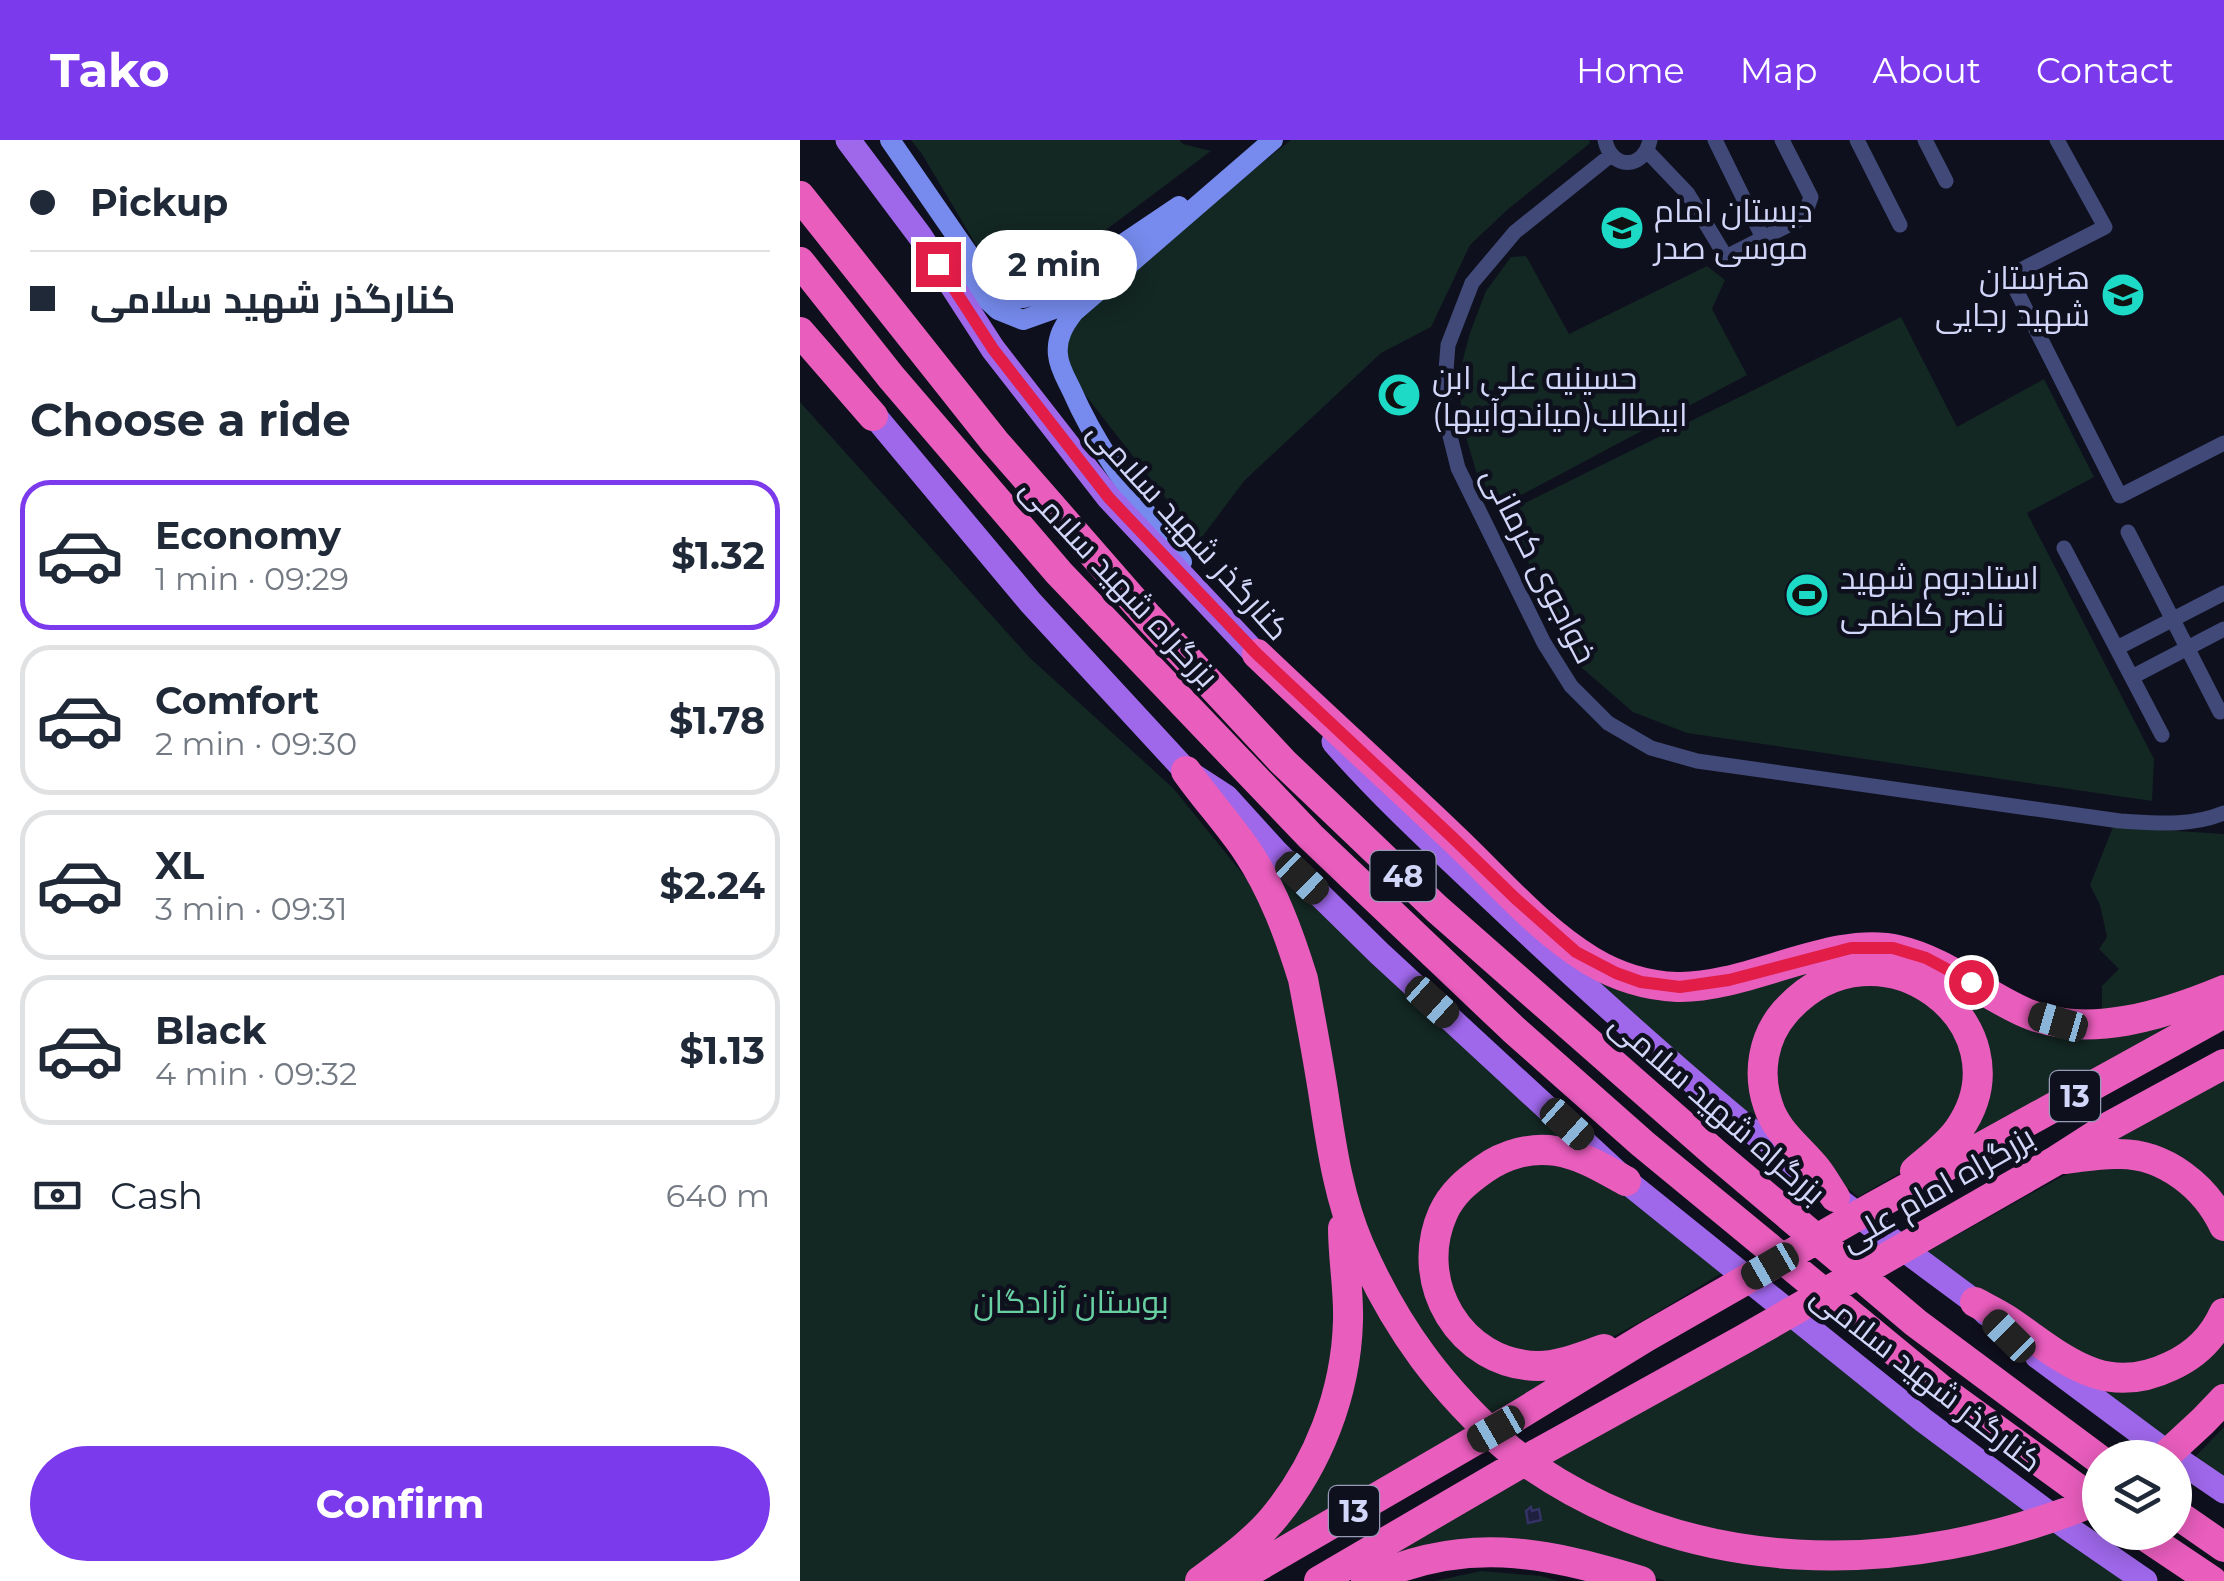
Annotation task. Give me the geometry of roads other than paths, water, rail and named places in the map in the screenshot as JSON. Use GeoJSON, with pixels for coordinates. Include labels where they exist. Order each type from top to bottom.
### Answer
{"type":"FeatureCollection","features":[{"type":"Feature","properties":{"kind":"highway","name":"بزرگراه شهید سلامی"},"geometry":{"type":"LineString","coordinates":[[800,196],[995,442],[1283,762],[1437,909],[1717,1155],[1916,1322],[2082,1446]]}},
{"type":"Feature","properties":{"kind":"highway","name":"بزرگراه شهید سلامی"},"geometry":{"type":"LineString","coordinates":[[800,262],[1059,573],[1311,837],[1513,1030],[1658,1157],[1943,1391],[2082,1489]]}},
{"type":"Feature","properties":{"kind":"highway"},"geometry":{"type":"LineString","coordinates":[[800,332],[873,416]]}},
{"type":"Feature","properties":{"kind":"highway"},"geometry":{"type":"LineString","coordinates":[[1257,654],[1576,952],[1628,978],[1661,986],[1704,985],[1851,948],[1893,948],[1950,969],[2027,1014],[2083,1024],[2142,1016],[2224,990]]}},
{"type":"Feature","properties":{"kind":"highway"},"geometry":{"type":"LineString","coordinates":[[1186,770],[1246,850],[1267,886],[1303,978],[1343,1205],[1348,1323],[1344,1364],[1327,1425],[1304,1474],[1270,1522],[1200,1581]]}},
{"type":"Feature","properties":{"kind":"highway"},"geometry":{"type":"LineString","coordinates":[[1835,1197],[1773,1118],[1763,1084],[1766,1045],[1781,1016],[1818,984],[1852,971],[1908,977],[1932,990],[1961,1020],[1974,1052],[1976,1085],[1958,1130],[1871,1208]]}},
{"type":"Feature","properties":{"kind":"highway","name":"بزرگراه امام علی"},"geometry":{"type":"LineString","coordinates":[[1233,1581],[1871,1208],[2224,1013]]}},
{"type":"Feature","properties":{"kind":"highway","name":"بزرگراه امام علی"},"geometry":{"type":"LineString","coordinates":[[1319,1581],[2224,1064]]}},
{"type":"Feature","properties":{"kind":"highway"},"geometry":{"type":"LineString","coordinates":[[1626,1181],[1572,1155],[1540,1150],[1507,1156],[1465,1182],[1454,1196],[1435,1237],[1433,1264],[1449,1316],[1472,1342],[1504,1360],[1549,1365],[1646,1337]]}},
{"type":"Feature","properties":{"kind":"highway"},"geometry":{"type":"LineString","coordinates":[[2057,1160],[2122,1153],[2161,1164],[2188,1179],[2210,1202],[2224,1226]]}},
{"type":"Feature","properties":{"kind":"highway"},"geometry":{"type":"LineString","coordinates":[[1343,1205],[1392,1312],[1418,1353],[1450,1392],[1538,1474],[1605,1517],[1642,1534],[1688,1550],[1758,1564],[1820,1570],[1864,1569],[1972,1551],[2035,1531],[2082,1510]]}},
{"type":"Feature","properties":{"kind":"highway"},"geometry":{"type":"LineString","coordinates":[[1975,1302],[2076,1366],[2112,1378],[2146,1375],[2179,1362],[2206,1342],[2224,1312]]}},
{"type":"Feature","properties":{"kind":"highway"},"geometry":{"type":"LineString","coordinates":[[2182,1440],[2214,1410]]}},
{"type":"Feature","properties":{"kind":"highway"},"geometry":{"type":"LineString","coordinates":[[2192,1525],[2224,1547]]}},
{"type":"Feature","properties":{"kind":"highway"},"geometry":{"type":"LineString","coordinates":[[2166,1550],[2212,1581]]}},
{"type":"Feature","properties":{"kind":"highway"},"geometry":{"type":"LineString","coordinates":[[1366,1581],[1410,1562],[1487,1551],[1541,1555],[1641,1581]]}},
{"type":"Feature","properties":{"kind":"main road","name":"کنارگذر شهید سلامی"},"geometry":{"type":"LineString","coordinates":[[848,140],[920,236],[993,349],[1109,498],[1257,654],[1358,770],[1552,956],[1786,1159],[1975,1302],[2009,1336],[2224,1490]]}},
{"type":"Feature","properties":{"kind":"main road"},"geometry":{"type":"LineString","coordinates":[[890,140],[972,259],[1012,297],[1043,293],[1210,189]]}},
{"type":"Feature","properties":{"kind":"main road"},"geometry":{"type":"LineString","coordinates":[[1222,618],[1124,483],[1076,400],[1058,355],[1061,332],[1074,312],[1210,189],[1273,140]]}},
{"type":"Feature","properties":{"kind":"main road"},"geometry":{"type":"LineString","coordinates":[[920,236],[998,310],[1023,320],[1054,309],[1133,237]]}},
{"type":"Feature","properties":{"kind":"main road","name":"کنارگذر شهید سلامی"},"geometry":{"type":"LineString","coordinates":[[800,318],[873,416],[1031,603],[1186,770],[1226,797],[1379,953],[1626,1181],[1923,1420],[2145,1581]]}},
{"type":"Feature","properties":{"kind":"street"},"geometry":{"type":"LineString","coordinates":[[1715,140],[1764,238]]}},
{"type":"Feature","properties":{"kind":"street"},"geometry":{"type":"LineString","coordinates":[[1608,147],[1622,162],[1630,162],[1636,161],[1649,146],[1688,194],[1726,257],[1804,218],[1812,197],[1782,140]]}},
{"type":"Feature","properties":{"kind":"street"},"geometry":{"type":"LineString","coordinates":[[1924,140],[1946,181]]}},
{"type":"Feature","properties":{"kind":"street"},"geometry":{"type":"LineString","coordinates":[[2057,140],[2105,227],[2009,276],[2120,496],[2224,443]]}},
{"type":"Feature","properties":{"kind":"street"},"geometry":{"type":"LineString","coordinates":[[1859,141],[1900,226]]}},
{"type":"Feature","properties":{"kind":"street","name":"خواجوی کرمانی"},"geometry":{"type":"LineString","coordinates":[[1608,147],[1516,232],[1472,283],[1448,345],[1443,408],[1458,468],[1544,643],[1571,686],[1608,723],[1652,748],[1697,761],[2120,821],[2181,824],[2224,812]]}},
{"type":"Feature","properties":{"kind":"street"},"geometry":{"type":"LineString","coordinates":[[2128,532],[2220,712]]}},
{"type":"Feature","properties":{"kind":"street"},"geometry":{"type":"LineString","coordinates":[[2064,548],[2162,734]]}},
{"type":"Feature","properties":{"kind":"street"},"geometry":{"type":"LineString","coordinates":[[2116,648],[2224,593]]}},
{"type":"Feature","properties":{"kind":"street"},"geometry":{"type":"LineString","coordinates":[[2132,677],[2224,628]]}},
{"type":"Feature","properties":{"kind":"place","name":"دبستان امام موسی صدر"},"geometry":{"type":"Point","coordinates":[1622,228]}},
{"type":"Feature","properties":{"kind":"place","name":"هنرستان شهید رجایی"},"geometry":{"type":"Point","coordinates":[2123,295]}},
{"type":"Feature","properties":{"kind":"place","name":"حسینیه علی ابن ابیطالب(میاندوآبیها)"},"geometry":{"type":"Point","coordinates":[1399,395]}},
{"type":"Feature","properties":{"kind":"place","name":"استادیوم شهید ناصر کاظمی"},"geometry":{"type":"Point","coordinates":[1807,595]}},
{"type":"Feature","properties":{"kind":"park label","name":"بوستان آزادگان"},"geometry":{"type":"Point","coordinates":[1071,1301]}}]}
